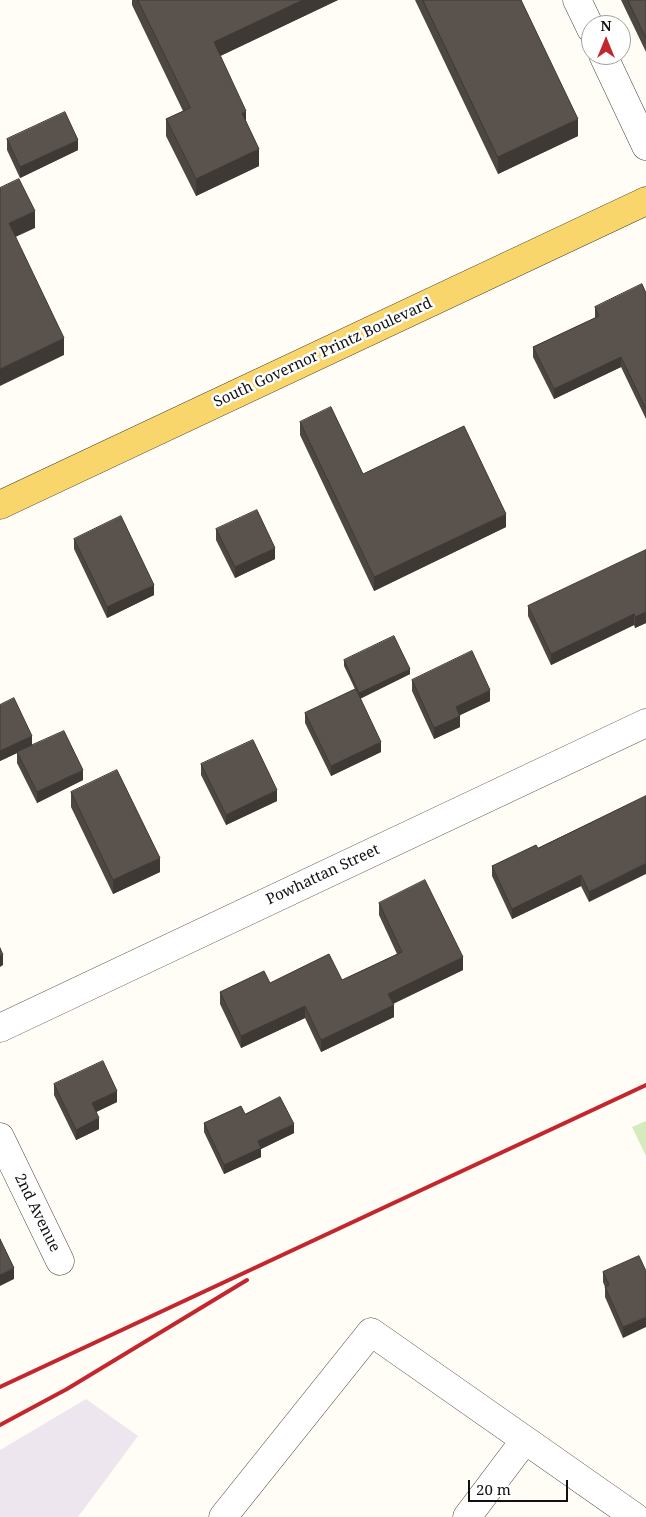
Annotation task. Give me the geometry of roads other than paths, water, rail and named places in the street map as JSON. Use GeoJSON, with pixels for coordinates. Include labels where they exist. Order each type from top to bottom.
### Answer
{"type":"FeatureCollection","features":[{"type":"Feature","properties":{"kind":"main road","name":"South Governor Printz Boulevard"},"geometry":{"type":"LineString","coordinates":[[0,505],[646,200]]}},
{"type":"Feature","properties":{"kind":"street"},"geometry":{"type":"LineString","coordinates":[[577,0],[584,15]]}},
{"type":"Feature","properties":{"kind":"street"},"geometry":{"type":"LineString","coordinates":[[608,65],[646,146]]}},
{"type":"Feature","properties":{"kind":"street","name":"Powhattan Street"},"geometry":{"type":"LineString","coordinates":[[0,1028],[646,723]]}},
{"type":"Feature","properties":{"kind":"street","name":"2nd Avenue"},"geometry":{"type":"LineString","coordinates":[[0,1137],[60,1261]]}},
{"type":"Feature","properties":{"kind":"street"},"geometry":{"type":"LineString","coordinates":[[223,1517],[371,1332],[635,1517]]}},
{"type":"Feature","properties":{"kind":"street"},"geometry":{"type":"LineString","coordinates":[[467,1517],[525,1440]]}},
{"type":"Feature","properties":{"kind":"railway"},"geometry":{"type":"LineString","coordinates":[[0,1387],[646,1085]]}},
{"type":"Feature","properties":{"kind":"railway"},"geometry":{"type":"LineString","coordinates":[[0,1425],[67,1389],[247,1280]]}}]}
